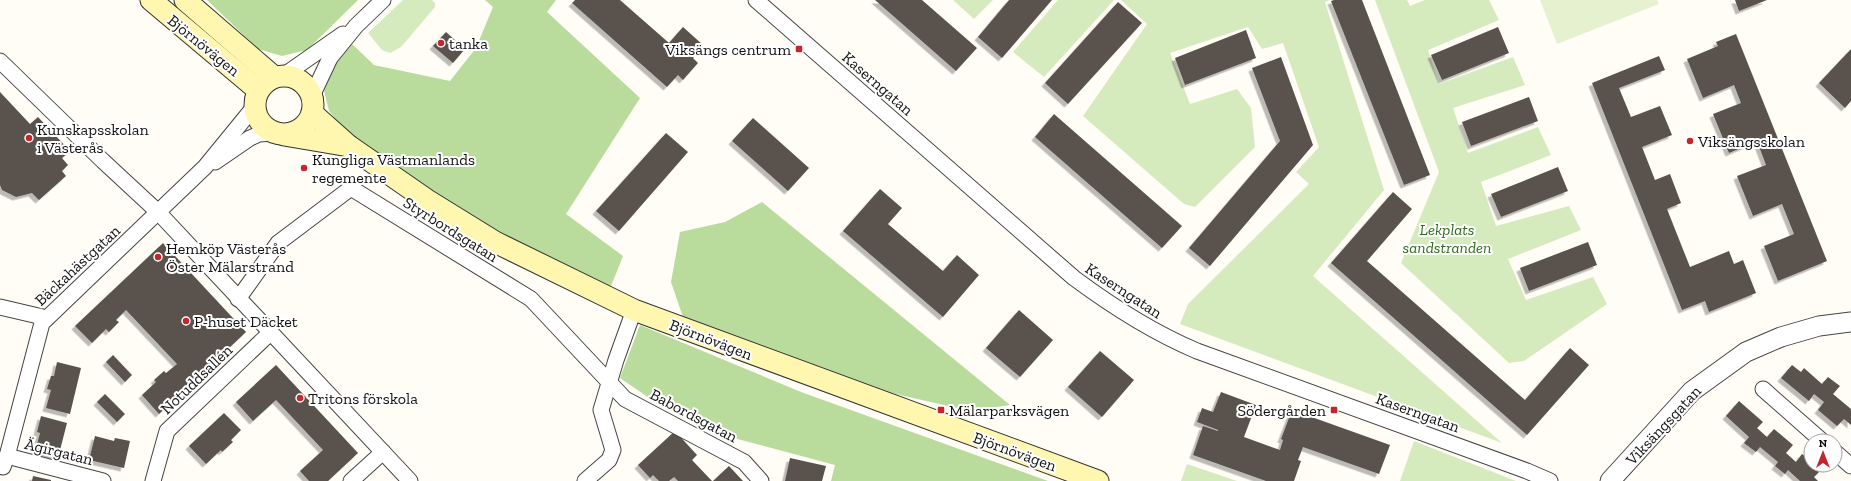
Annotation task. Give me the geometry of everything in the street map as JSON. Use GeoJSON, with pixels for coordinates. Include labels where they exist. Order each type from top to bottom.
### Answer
{"type":"FeatureCollection","features":[{"type":"Feature","properties":{"kind":"main road","name":"Björnövägen"},"geometry":{"type":"LineString","coordinates":[[151,0],[256,98]]}},
{"type":"Feature","properties":{"kind":"main road","name":"Björnövägen"},"geometry":{"type":"LineString","coordinates":[[185,0],[279,76]]}},
{"type":"Feature","properties":{"kind":"main road"},"geometry":{"type":"LineString","coordinates":[[279,76],[292,77],[301,81],[308,88],[312,105],[308,122],[302,129],[293,133],[279,134],[260,122],[256,98],[268,80],[279,76]]}},
{"type":"Feature","properties":{"kind":"main road","name":"Björnövägen"},"geometry":{"type":"LineString","coordinates":[[312,105],[349,146],[427,200],[495,242],[634,310],[1089,480]]}},
{"type":"Feature","properties":{"kind":"main road","name":"Björnövägen"},"geometry":{"type":"LineString","coordinates":[[279,134],[349,146]]}},
{"type":"Feature","properties":{"kind":"street"},"geometry":{"type":"LineString","coordinates":[[312,105],[330,58],[356,26],[383,0]]}},
{"type":"Feature","properties":{"kind":"street","name":"Kaserngatan"},"geometry":{"type":"LineString","coordinates":[[756,0],[1074,278],[1138,322],[1170,340],[1197,351],[1520,468],[1550,481]]}},
{"type":"Feature","properties":{"kind":"street"},"geometry":{"type":"LineString","coordinates":[[279,76],[356,26]]}},
{"type":"Feature","properties":{"kind":"street"},"geometry":{"type":"LineString","coordinates":[[0,60],[103,161],[158,212],[410,481]]}},
{"type":"Feature","properties":{"kind":"street"},"geometry":{"type":"LineString","coordinates":[[205,167],[256,98]]}},
{"type":"Feature","properties":{"kind":"street"},"geometry":{"type":"LineString","coordinates":[[205,167],[240,146],[250,138],[279,134]]}},
{"type":"Feature","properties":{"kind":"street","name":"Bäckahästgatan"},"geometry":{"type":"LineString","coordinates":[[5,461],[42,323],[205,167]]}},
{"type":"Feature","properties":{"kind":"street","name":"Styrbordsgatan"},"geometry":{"type":"LineString","coordinates":[[238,299],[278,243],[350,188],[531,299],[610,380]]}},
{"type":"Feature","properties":{"kind":"street"},"geometry":{"type":"LineString","coordinates":[[0,307],[47,318]]}},
{"type":"Feature","properties":{"kind":"street"},"geometry":{"type":"LineString","coordinates":[[585,481],[609,460],[613,450],[601,410],[634,310]]}},
{"type":"Feature","properties":{"kind":"street","name":"Viksängsgatan"},"geometry":{"type":"LineString","coordinates":[[1610,481],[1692,391],[1746,352],[1781,337],[1819,326],[1851,322]]}},
{"type":"Feature","properties":{"kind":"street","name":"Notuddsallén"},"geometry":{"type":"LineString","coordinates":[[153,481],[168,431],[270,333]]}},
{"type":"Feature","properties":{"kind":"street","name":"Babordsgatan"},"geometry":{"type":"LineString","coordinates":[[610,380],[625,399],[744,462],[761,481]]}},
{"type":"Feature","properties":{"kind":"street"},"geometry":{"type":"LineString","coordinates":[[1762,390],[1813,433]]}},
{"type":"Feature","properties":{"kind":"street"},"geometry":{"type":"LineString","coordinates":[[352,481],[383,452]]}},
{"type":"Feature","properties":{"kind":"street"},"geometry":{"type":"LineString","coordinates":[[1843,459],[1851,466]]}},
{"type":"Feature","properties":{"kind":"street","name":"Ägirgatan"},"geometry":{"type":"LineString","coordinates":[[5,461],[103,481]]}},
{"type":"Feature","properties":{"kind":"green space"},"geometry":{"type":"Polygon","coordinates":[[[207,0],[358,0],[307,50],[282,56],[258,49],[207,0]]]}},
{"type":"Feature","properties":{"kind":"green space"},"geometry":{"type":"Polygon","coordinates":[[[403,0],[432,0],[435,3],[435,7],[401,47],[390,53],[382,50],[368,33],[403,0]]]}},
{"type":"Feature","properties":{"kind":"green space"},"geometry":{"type":"Polygon","coordinates":[[[485,0],[556,0],[547,12],[640,98],[566,214],[623,256],[609,291],[568,272],[423,191],[345,130],[329,111],[323,87],[329,72],[352,44],[374,65],[450,81],[476,48],[493,7],[485,0]]]}},
{"type":"Feature","properties":{"kind":"green space"},"geometry":{"type":"Polygon","coordinates":[[[953,0],[993,0],[974,19],[953,0]]]}},
{"type":"Feature","properties":{"kind":"green space"},"geometry":{"type":"Polygon","coordinates":[[[1058,0],[1114,0],[1044,77],[1013,52],[1058,0]]]}},
{"type":"Feature","properties":{"kind":"green space"},"geometry":{"type":"Polygon","coordinates":[[[1121,0],[1330,0],[1325,2],[1384,190],[1313,276],[1502,443],[1180,324],[1188,304],[1309,184],[1296,172],[1319,147],[1283,43],[1262,49],[1248,27],[1170,53],[1190,104],[1237,89],[1251,108],[1255,147],[1195,207],[1184,204],[1083,116],[1147,24],[1121,0]]]}},
{"type":"Feature","properties":{"kind":"green space","name":"Lekplats sandstranden"},"geometry":{"type":"Polygon","coordinates":[[[1375,0],[1407,0],[1410,6],[1425,0],[1489,0],[1499,20],[1428,50],[1439,84],[1513,57],[1525,85],[1453,108],[1468,153],[1538,127],[1551,155],[1481,182],[1496,226],[1569,206],[1581,230],[1508,259],[1526,300],[1593,277],[1607,304],[1524,361],[1509,363],[1401,263],[1439,172],[1375,0]]]}},
{"type":"Feature","properties":{"kind":"green space"},"geometry":{"type":"Polygon","coordinates":[[[1540,0],[1657,0],[1659,4],[1557,44],[1540,0]]]}},
{"type":"Feature","properties":{"kind":"green space"},"geometry":{"type":"Polygon","coordinates":[[[762,202],[1010,405],[970,411],[856,385],[684,320],[671,282],[680,232],[725,222],[762,202]]]}},
{"type":"Feature","properties":{"kind":"green space"},"geometry":{"type":"Polygon","coordinates":[[[640,325],[801,392],[1048,481],[831,481],[835,465],[726,436],[658,404],[620,378],[640,325]]]}},
{"type":"Feature","properties":{"kind":"green space"},"geometry":{"type":"Polygon","coordinates":[[[1414,441],[1516,481],[1400,481],[1414,441]]]}},
{"type":"Feature","properties":{"kind":"green space"},"geometry":{"type":"Polygon","coordinates":[[[1187,464],[1237,481],[1181,481],[1187,464]]]}},
{"type":"Feature","properties":{"kind":"building"},"geometry":{"type":"Polygon","coordinates":[[[575,0],[620,0],[669,43],[683,27],[703,45],[693,58],[698,63],[683,80],[678,75],[667,87],[572,3],[575,0]]]}},
{"type":"Feature","properties":{"kind":"building"},"geometry":{"type":"Polygon","coordinates":[[[875,0],[922,0],[977,48],[956,71],[875,0]]]}},
{"type":"Feature","properties":{"kind":"building"},"geometry":{"type":"Polygon","coordinates":[[[1009,0],[1052,0],[1002,58],[978,37],[1009,0]]]}},
{"type":"Feature","properties":{"kind":"building"},"geometry":{"type":"Polygon","coordinates":[[[1362,0],[1430,175],[1404,185],[1331,1],[1362,0]]]}},
{"type":"Feature","properties":{"kind":"building"},"geometry":{"type":"Polygon","coordinates":[[[1735,0],[1767,0],[1739,11],[1735,0]]]}},
{"type":"Feature","properties":{"kind":"building"},"geometry":{"type":"Polygon","coordinates":[[[1118,2],[1142,23],[1068,104],[1045,83],[1118,2]]]}},
{"type":"Feature","properties":{"kind":"building"},"geometry":{"type":"Polygon","coordinates":[[[1498,27],[1509,53],[1442,80],[1431,55],[1498,27]]]}},
{"type":"Feature","properties":{"kind":"building"},"geometry":{"type":"Polygon","coordinates":[[[1246,30],[1256,58],[1185,85],[1175,58],[1246,30]]]}},
{"type":"Feature","properties":{"kind":"building"},"geometry":{"type":"Polygon","coordinates":[[[446,32],[465,49],[453,63],[433,46],[446,32]]]}},
{"type":"Feature","properties":{"kind":"building"},"geometry":{"type":"Polygon","coordinates":[[[1736,34],[1827,261],[1778,281],[1764,246],[1794,234],[1782,204],[1753,216],[1737,176],[1766,165],[1757,141],[1729,153],[1713,114],[1741,103],[1734,85],[1703,98],[1687,59],[1718,46],[1716,42],[1736,34]]]}},
{"type":"Feature","properties":{"kind":"building"},"geometry":{"type":"Polygon","coordinates":[[[1851,49],[1851,101],[1845,108],[1819,83],[1851,49]]]}},
{"type":"Feature","properties":{"kind":"building"},"geometry":{"type":"Polygon","coordinates":[[[1659,56],[1665,70],[1619,88],[1631,117],[1660,106],[1672,135],[1642,147],[1655,180],[1670,174],[1681,203],[1667,209],[1690,267],[1729,251],[1734,264],[1743,260],[1756,293],[1709,312],[1705,301],[1682,310],[1592,83],[1659,56]]]}},
{"type":"Feature","properties":{"kind":"building"},"geometry":{"type":"Polygon","coordinates":[[[1281,57],[1313,145],[1210,266],[1189,248],[1280,141],[1252,68],[1281,57]]]}},
{"type":"Feature","properties":{"kind":"building","name":"Kunskapsskolan i Västerås"},"geometry":{"type":"Polygon","coordinates":[[[0,92],[30,124],[38,117],[70,151],[62,158],[68,165],[62,171],[66,176],[39,200],[32,193],[16,197],[2,190],[0,185],[0,92]]]}},
{"type":"Feature","properties":{"kind":"building"},"geometry":{"type":"Polygon","coordinates":[[[1529,97],[1538,121],[1471,146],[1462,122],[1529,97]]]}},
{"type":"Feature","properties":{"kind":"building"},"geometry":{"type":"Polygon","coordinates":[[[1054,114],[1182,226],[1162,248],[1035,137],[1054,114]]]}},
{"type":"Feature","properties":{"kind":"building"},"geometry":{"type":"Polygon","coordinates":[[[753,118],[809,168],[788,191],[732,141],[753,118]]]}},
{"type":"Feature","properties":{"kind":"building"},"geometry":{"type":"Polygon","coordinates":[[[666,133],[688,152],[619,231],[596,211],[666,133]]]}},
{"type":"Feature","properties":{"kind":"building"},"geometry":{"type":"Polygon","coordinates":[[[1558,167],[1568,191],[1501,217],[1491,194],[1558,167]]]}},
{"type":"Feature","properties":{"kind":"building"},"geometry":{"type":"Polygon","coordinates":[[[880,189],[902,208],[888,224],[943,271],[957,255],[979,275],[943,317],[843,231],[880,189]]]}},
{"type":"Feature","properties":{"kind":"building"},"geometry":{"type":"Polygon","coordinates":[[[1393,192],[1412,209],[1367,261],[1525,400],[1570,348],[1589,365],[1527,435],[1331,263],[1393,192]]]}},
{"type":"Feature","properties":{"kind":"building"},"geometry":{"type":"Polygon","coordinates":[[[1588,242],[1597,265],[1529,291],[1520,268],[1588,242]]]}},
{"type":"Feature","properties":{"kind":"building","name":"P-huset Däcket"},"geometry":{"type":"Polygon","coordinates":[[[163,243],[246,332],[159,414],[142,395],[156,382],[154,380],[164,371],[166,373],[177,364],[126,310],[116,320],[119,322],[109,332],[106,329],[92,343],[75,326],[163,243]]]}},
{"type":"Feature","properties":{"kind":"building"},"geometry":{"type":"Polygon","coordinates":[[[1019,310],[1053,340],[1020,377],[986,348],[1019,310]]]}},
{"type":"Feature","properties":{"kind":"building"},"geometry":{"type":"Polygon","coordinates":[[[1100,351],[1134,380],[1102,417],[1068,387],[1100,351]]]}},
{"type":"Feature","properties":{"kind":"building"},"geometry":{"type":"Polygon","coordinates":[[[113,355],[132,375],[125,382],[106,362],[113,355]]]}},
{"type":"Feature","properties":{"kind":"building"},"geometry":{"type":"Polygon","coordinates":[[[57,362],[81,368],[70,414],[46,408],[51,390],[47,389],[51,376],[54,376],[57,362]]]}},
{"type":"Feature","properties":{"kind":"building"},"geometry":{"type":"Polygon","coordinates":[[[276,365],[358,453],[328,481],[309,481],[300,471],[323,450],[276,400],[253,421],[236,402],[276,365]]]}},
{"type":"Feature","properties":{"kind":"building"},"geometry":{"type":"Polygon","coordinates":[[[1792,365],[1801,372],[1804,368],[1822,384],[1828,377],[1840,386],[1833,394],[1851,409],[1851,425],[1844,419],[1837,426],[1818,410],[1824,402],[1814,394],[1809,401],[1781,378],[1792,365]]]}},
{"type":"Feature","properties":{"kind":"building"},"geometry":{"type":"Polygon","coordinates":[[[1221,392],[1256,405],[1244,437],[1280,450],[1283,440],[1281,439],[1292,410],[1390,445],[1379,474],[1303,447],[1298,460],[1301,461],[1294,481],[1266,481],[1193,455],[1203,426],[1218,431],[1197,422],[1202,408],[1213,412],[1221,392]]]}},
{"type":"Feature","properties":{"kind":"building"},"geometry":{"type":"Polygon","coordinates":[[[105,394],[125,414],[117,422],[97,402],[105,394]]]}},
{"type":"Feature","properties":{"kind":"building"},"geometry":{"type":"Polygon","coordinates":[[[1739,401],[1763,422],[1757,428],[1767,437],[1774,429],[1793,445],[1786,453],[1796,462],[1802,454],[1803,455],[1803,473],[1818,473],[1814,477],[1818,481],[1800,481],[1788,470],[1785,474],[1775,466],[1778,462],[1760,447],[1756,452],[1744,443],[1749,437],[1726,416],[1739,401]]]}},
{"type":"Feature","properties":{"kind":"building"},"geometry":{"type":"Polygon","coordinates":[[[224,413],[241,430],[231,440],[233,442],[222,452],[221,450],[206,464],[189,446],[224,413]]]}},
{"type":"Feature","properties":{"kind":"building"},"geometry":{"type":"Polygon","coordinates":[[[41,416],[67,423],[58,458],[35,452],[40,433],[37,432],[41,416]]]}},
{"type":"Feature","properties":{"kind":"building"},"geometry":{"type":"Polygon","coordinates":[[[675,431],[697,455],[692,460],[712,481],[678,481],[674,477],[669,481],[659,481],[653,475],[650,478],[638,465],[675,431]]]}},
{"type":"Feature","properties":{"kind":"building"},"geometry":{"type":"Polygon","coordinates":[[[95,436],[114,441],[115,438],[130,441],[124,468],[89,460],[95,436]]]}},
{"type":"Feature","properties":{"kind":"building"},"geometry":{"type":"Polygon","coordinates":[[[790,458],[826,466],[822,481],[785,481],[790,458]]]}},
{"type":"Feature","properties":{"kind":"building"},"geometry":{"type":"Polygon","coordinates":[[[729,466],[743,481],[713,481],[729,466]]]}},
{"type":"Feature","properties":{"kind":"building"},"geometry":{"type":"Polygon","coordinates":[[[33,476],[51,480],[51,481],[32,481],[33,476]]]}},
{"type":"Feature","properties":{"kind":"place","name":"tanka"},"geometry":{"type":"Point","coordinates":[441,43]}},
{"type":"Feature","properties":{"kind":"place","name":"Viksängs centrum"},"geometry":{"type":"Point","coordinates":[799,49]}},
{"type":"Feature","properties":{"kind":"place","name":"Kunskapsskolan i Västerås"},"geometry":{"type":"Point","coordinates":[29,138]}},
{"type":"Feature","properties":{"kind":"place","name":"Viksängsskolan"},"geometry":{"type":"Point","coordinates":[1690,141]}},
{"type":"Feature","properties":{"kind":"place","name":"Kungliga Västmanlands regemente"},"geometry":{"type":"Point","coordinates":[304,168]}},
{"type":"Feature","properties":{"kind":"place","name":"Hemköp Västerås Öster Mälarstrand"},"geometry":{"type":"Point","coordinates":[158,257]}},
{"type":"Feature","properties":{"kind":"place","name":"P-huset Däcket"},"geometry":{"type":"Point","coordinates":[186,321]}},
{"type":"Feature","properties":{"kind":"place","name":"Tritons förskola"},"geometry":{"type":"Point","coordinates":[300,398]}},
{"type":"Feature","properties":{"kind":"place","name":"Mälarparksvägen"},"geometry":{"type":"Point","coordinates":[941,410]}},
{"type":"Feature","properties":{"kind":"place","name":"Södergården"},"geometry":{"type":"Point","coordinates":[1334,410]}}]}
